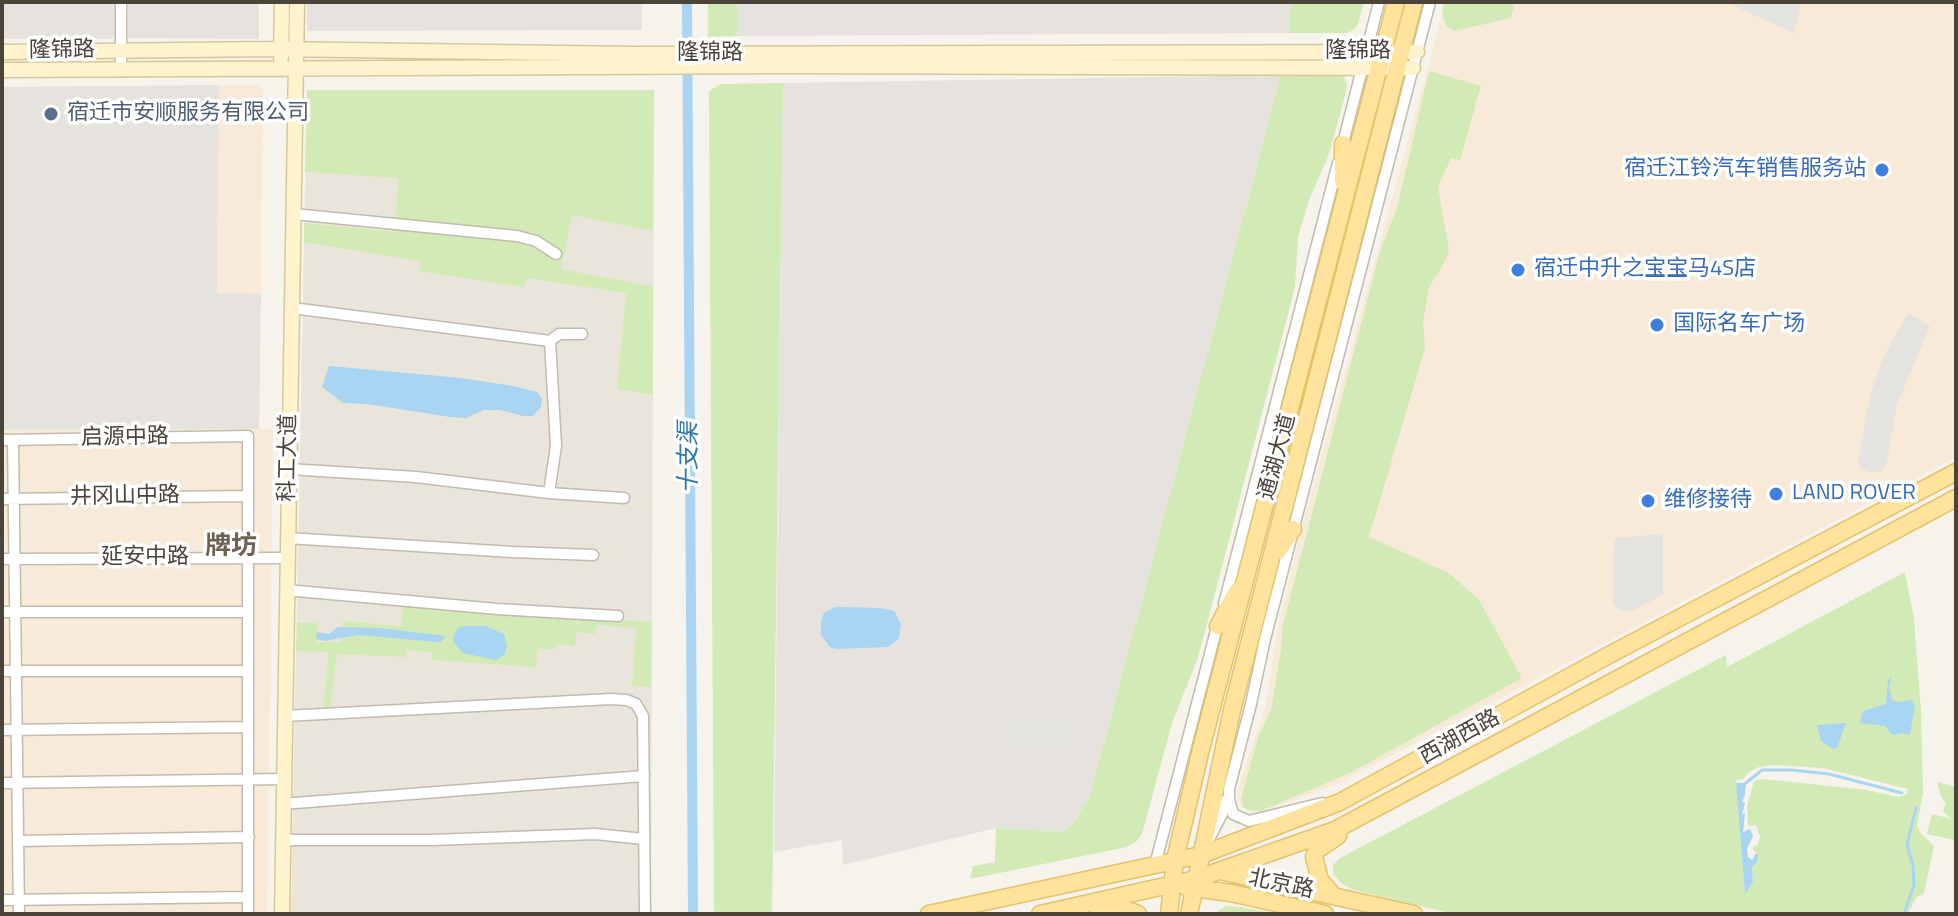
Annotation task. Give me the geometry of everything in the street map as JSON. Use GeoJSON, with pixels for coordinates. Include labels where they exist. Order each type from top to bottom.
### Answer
{"type":"FeatureCollection","features":[{"type":"Feature","properties":{"kind":"main road","name":"科工大道"},"geometry":{"type":"LineString","coordinates":[[282,2],[289,49],[294,214],[282,914]]}},
{"type":"Feature","properties":{"kind":"main road","name":"科工大道"},"geometry":{"type":"LineString","coordinates":[[289,49],[297,2]]}},
{"type":"Feature","properties":{"kind":"main road","name":"通湖大道"},"geometry":{"type":"LineString","coordinates":[[1169,914],[1175,860],[1201,749],[1343,208],[1373,60],[1396,2]]}},
{"type":"Feature","properties":{"kind":"main road","name":"通湖大道"},"geometry":{"type":"LineString","coordinates":[[1189,914],[1232,710],[1407,60],[1414,2]]}},
{"type":"Feature","properties":{"kind":"main road","name":"隆锦路"},"geometry":{"type":"LineString","coordinates":[[2,52],[289,49],[634,60]]}},
{"type":"Feature","properties":{"kind":"main road","name":"隆锦路"},"geometry":{"type":"LineString","coordinates":[[2,70],[289,68],[634,60],[1407,60]]}},
{"type":"Feature","properties":{"kind":"main road"},"geometry":{"type":"LineString","coordinates":[[1343,144],[1343,208]]}},
{"type":"Feature","properties":{"kind":"main road","name":"西湖西路"},"geometry":{"type":"LineString","coordinates":[[929,914],[1201,855],[1340,802],[1956,472]]}},
{"type":"Feature","properties":{"kind":"main road","name":"西湖西路"},"geometry":{"type":"LineString","coordinates":[[1040,914],[1172,885],[1195,884],[1218,871],[1335,830],[1956,498]]}},
{"type":"Feature","properties":{"kind":"main road"},"geometry":{"type":"LineString","coordinates":[[1270,562],[1293,529]]}},
{"type":"Feature","properties":{"kind":"main road"},"geometry":{"type":"LineString","coordinates":[[1218,626],[1248,573]]}},
{"type":"Feature","properties":{"kind":"main road"},"geometry":{"type":"LineString","coordinates":[[1334,896],[1320,880],[1314,857],[1316,851],[1364,816]]}},
{"type":"Feature","properties":{"kind":"main road","name":"北京路"},"geometry":{"type":"LineString","coordinates":[[1201,855],[1218,871],[1414,914]]}},
{"type":"Feature","properties":{"kind":"main road","name":"北京路"},"geometry":{"type":"LineString","coordinates":[[1195,884],[1325,914]]}},
{"type":"Feature","properties":{"kind":"main road"},"geometry":{"type":"LineString","coordinates":[[1081,914],[1110,909],[1124,909],[1138,914]]}},
{"type":"Feature","properties":{"kind":"street"},"geometry":{"type":"LineString","coordinates":[[121,2],[121,69]]}},
{"type":"Feature","properties":{"kind":"street"},"geometry":{"type":"LineString","coordinates":[[1155,865],[1343,144],[1373,60],[1379,2]]}},
{"type":"Feature","properties":{"kind":"street"},"geometry":{"type":"LineString","coordinates":[[1201,855],[1222,814],[1229,789],[1407,60],[1430,2]]}},
{"type":"Feature","properties":{"kind":"street"},"geometry":{"type":"LineString","coordinates":[[294,214],[517,236],[536,241],[556,254]]}},
{"type":"Feature","properties":{"kind":"street"},"geometry":{"type":"LineString","coordinates":[[292,308],[550,341],[559,334],[582,334]]}},
{"type":"Feature","properties":{"kind":"street"},"geometry":{"type":"LineString","coordinates":[[549,493],[556,446],[550,341]]}},
{"type":"Feature","properties":{"kind":"street","name":"启源中路"},"geometry":{"type":"LineString","coordinates":[[8,440],[248,436],[248,496]]}},
{"type":"Feature","properties":{"kind":"street"},"geometry":{"type":"LineString","coordinates":[[8,440],[8,499],[15,559],[19,914]]}},
{"type":"Feature","properties":{"kind":"street"},"geometry":{"type":"LineString","coordinates":[[289,469],[416,477],[549,493],[624,498]]}},
{"type":"Feature","properties":{"kind":"street"},"geometry":{"type":"LineString","coordinates":[[248,496],[248,914]]}},
{"type":"Feature","properties":{"kind":"street","name":"井冈山中路"},"geometry":{"type":"LineString","coordinates":[[8,499],[248,496]]}},
{"type":"Feature","properties":{"kind":"street"},"geometry":{"type":"LineString","coordinates":[[287,538],[593,555]]}},
{"type":"Feature","properties":{"kind":"street","name":"延安中路"},"geometry":{"type":"LineString","coordinates":[[2,559],[287,558]]}},
{"type":"Feature","properties":{"kind":"street"},"geometry":{"type":"LineString","coordinates":[[286,590],[497,609],[618,616]]}},
{"type":"Feature","properties":{"kind":"street"},"geometry":{"type":"LineString","coordinates":[[2,612],[248,612]]}},
{"type":"Feature","properties":{"kind":"street"},"geometry":{"type":"LineString","coordinates":[[2,671],[248,671]]}},
{"type":"Feature","properties":{"kind":"street"},"geometry":{"type":"LineString","coordinates":[[284,716],[627,700],[636,704],[643,716],[645,914]]}},
{"type":"Feature","properties":{"kind":"street"},"geometry":{"type":"LineString","coordinates":[[2,730],[248,727]]}},
{"type":"Feature","properties":{"kind":"street"},"geometry":{"type":"LineString","coordinates":[[282,804],[644,776]]}},
{"type":"Feature","properties":{"kind":"street"},"geometry":{"type":"LineString","coordinates":[[2,783],[283,779]]}},
{"type":"Feature","properties":{"kind":"street"},"geometry":{"type":"LineString","coordinates":[[1229,789],[1233,814],[1249,821],[1309,805],[1340,802]]}},
{"type":"Feature","properties":{"kind":"street"},"geometry":{"type":"LineString","coordinates":[[282,840],[432,840],[595,834],[644,839]]}},
{"type":"Feature","properties":{"kind":"street"},"geometry":{"type":"LineString","coordinates":[[19,841],[249,837]]}},
{"type":"Feature","properties":{"kind":"street"},"geometry":{"type":"LineString","coordinates":[[2,900],[248,897]]}},
{"type":"Feature","properties":{"kind":"shaded area"},"geometry":{"type":"Polygon","coordinates":[[[2,2],[115,2],[115,36],[110,39],[2,39],[2,2]]]}},
{"type":"Feature","properties":{"kind":"shaded area"},"geometry":{"type":"Polygon","coordinates":[[[128,2],[259,2],[259,39],[128,38],[128,2]]]}},
{"type":"Feature","properties":{"kind":"shaded area"},"geometry":{"type":"Polygon","coordinates":[[[307,2],[642,2],[642,30],[307,31],[307,2]]]}},
{"type":"Feature","properties":{"kind":"shaded area"},"geometry":{"type":"Polygon","coordinates":[[[737,2],[1293,2],[1289,16],[1290,33],[737,36],[737,2]]]}},
{"type":"Feature","properties":{"kind":"shaded area","name":"国际名车广场"},"geometry":{"type":"Polygon","coordinates":[[[1446,2],[1956,2],[1956,457],[1340,783],[1253,813],[1240,806],[1238,795],[1241,779],[1265,709],[1278,625],[1304,520],[1446,2]]]}},
{"type":"Feature","properties":{"kind":"shaded area"},"geometry":{"type":"Polygon","coordinates":[[[1725,2],[1802,2],[1794,33],[1725,2]]]}},
{"type":"Feature","properties":{"kind":"shaded area"},"geometry":{"type":"Polygon","coordinates":[[[1281,75],[1090,796],[1074,823],[1062,832],[996,828],[843,865],[842,840],[774,852],[783,83],[1281,75]]]}},
{"type":"Feature","properties":{"kind":"shaded area"},"geometry":{"type":"Polygon","coordinates":[[[219,85],[262,85],[261,294],[217,294],[219,85]]]}},
{"type":"Feature","properties":{"kind":"shaded area"},"geometry":{"type":"Polygon","coordinates":[[[219,85],[217,293],[261,294],[259,429],[2,430],[2,87],[219,85]]]}},
{"type":"Feature","properties":{"kind":"shaded area"},"geometry":{"type":"Polygon","coordinates":[[[307,90],[654,90],[651,914],[291,914],[307,90]]]}},
{"type":"Feature","properties":{"kind":"shaded area"},"geometry":{"type":"Polygon","coordinates":[[[1908,313],[1930,326],[1897,404],[1886,466],[1882,471],[1869,472],[1862,469],[1858,462],[1870,396],[1883,358],[1908,313]]]}},
{"type":"Feature","properties":{"kind":"shaded area"},"geometry":{"type":"Polygon","coordinates":[[[273,429],[267,914],[2,914],[2,430],[273,429]]]}},
{"type":"Feature","properties":{"kind":"shaded area"},"geometry":{"type":"Polygon","coordinates":[[[1663,534],[1663,595],[1632,611],[1623,611],[1613,605],[1614,538],[1663,534]]]}},
{"type":"Feature","properties":{"kind":"shaded area"},"geometry":{"type":"Polygon","coordinates":[[[1001,721],[1072,721],[1072,745],[1001,745],[1001,721]]]}},
{"type":"Feature","properties":{"kind":"green space"},"geometry":{"type":"Polygon","coordinates":[[[708,2],[737,2],[737,36],[708,37],[708,2]]]}},
{"type":"Feature","properties":{"kind":"green space"},"geometry":{"type":"Polygon","coordinates":[[[1293,2],[1364,2],[1358,24],[1347,33],[1290,33],[1289,16],[1293,2]]]}},
{"type":"Feature","properties":{"kind":"green space"},"geometry":{"type":"Polygon","coordinates":[[[1444,2],[1515,2],[1511,18],[1454,31],[1446,25],[1442,14],[1444,2]]]}},
{"type":"Feature","properties":{"kind":"green space"},"geometry":{"type":"Polygon","coordinates":[[[1429,71],[1481,86],[1460,160],[1451,158],[1438,187],[1449,251],[1429,287],[1423,323],[1425,348],[1369,537],[1449,573],[1479,600],[1522,678],[1350,773],[1261,811],[1248,810],[1241,799],[1258,737],[1271,710],[1282,629],[1380,251],[1397,208],[1429,71]]]}},
{"type":"Feature","properties":{"kind":"green space"},"geometry":{"type":"Polygon","coordinates":[[[1337,74],[1344,77],[1346,92],[1329,154],[1309,200],[1298,237],[1295,287],[1207,624],[1197,660],[1172,723],[1142,834],[1127,847],[970,879],[973,866],[995,862],[996,828],[1062,832],[1074,823],[1090,796],[1281,75],[1337,74]]]}},
{"type":"Feature","properties":{"kind":"green space"},"geometry":{"type":"Polygon","coordinates":[[[783,83],[772,914],[714,914],[709,91],[721,84],[783,83]]]}},
{"type":"Feature","properties":{"kind":"green space"},"geometry":{"type":"Polygon","coordinates":[[[307,90],[654,90],[653,231],[572,215],[561,269],[653,287],[653,395],[617,389],[626,293],[526,278],[524,287],[419,271],[421,261],[304,242],[304,223],[394,232],[399,178],[305,172],[307,90]]]}},
{"type":"Feature","properties":{"kind":"green space"},"geometry":{"type":"Polygon","coordinates":[[[1905,572],[1914,619],[1921,711],[1923,793],[1917,826],[1934,846],[1924,893],[1916,898],[1908,914],[1454,914],[1354,890],[1342,884],[1333,874],[1333,865],[1340,858],[1726,655],[1727,667],[1905,572]],[[1759,767],[1743,779],[1736,780],[1745,893],[1753,882],[1752,867],[1757,863],[1758,855],[1752,848],[1758,844],[1760,837],[1756,825],[1748,826],[1747,806],[1754,781],[1764,779],[1867,790],[1897,797],[1906,795],[1908,789],[1823,768],[1759,767]]]}},
{"type":"Feature","properties":{"kind":"green space"},"geometry":{"type":"Polygon","coordinates":[[[403,606],[652,622],[651,687],[632,686],[636,628],[597,625],[595,634],[576,632],[575,646],[556,644],[555,649],[538,649],[536,667],[432,660],[432,652],[407,650],[406,657],[337,654],[330,710],[323,710],[329,652],[296,651],[297,623],[318,623],[317,642],[341,642],[343,621],[401,626],[403,606]]]}},
{"type":"Feature","properties":{"kind":"green space"},"geometry":{"type":"Polygon","coordinates":[[[1937,782],[1956,787],[1954,840],[1927,834],[1932,814],[1952,819],[1943,812],[1946,803],[1937,782]]]}},
{"type":"Feature","properties":{"kind":"green space"},"geometry":{"type":"Polygon","coordinates":[[[1226,906],[1241,907],[1278,914],[1213,914],[1226,906]]]}},
{"type":"Feature","properties":{"kind":"water"},"geometry":{"type":"Polygon","coordinates":[[[329,366],[513,386],[537,392],[542,399],[541,407],[533,416],[484,410],[466,418],[343,403],[322,387],[329,366]]]}},
{"type":"Feature","properties":{"kind":"water"},"geometry":{"type":"Polygon","coordinates":[[[835,607],[894,611],[901,624],[899,638],[888,647],[835,649],[821,635],[821,621],[824,613],[835,607]]]}},
{"type":"Feature","properties":{"kind":"water"},"geometry":{"type":"Polygon","coordinates":[[[486,626],[504,634],[507,648],[504,655],[496,660],[463,653],[453,637],[458,628],[486,626]]]}},
{"type":"Feature","properties":{"kind":"water"},"geometry":{"type":"Polygon","coordinates":[[[338,627],[381,628],[445,636],[441,642],[358,635],[325,641],[316,639],[317,632],[329,634],[338,627]]]}},
{"type":"Feature","properties":{"kind":"water"},"geometry":{"type":"Polygon","coordinates":[[[1892,676],[1889,687],[1892,700],[1912,700],[1915,706],[1910,734],[1907,735],[1892,735],[1885,726],[1860,723],[1863,711],[1886,704],[1888,680],[1892,676]]]}},
{"type":"Feature","properties":{"kind":"water"},"geometry":{"type":"Polygon","coordinates":[[[1846,723],[1837,748],[1833,749],[1821,741],[1817,725],[1846,723]]]}},
{"type":"Feature","properties":{"kind":"water"},"geometry":{"type":"Polygon","coordinates":[[[1736,783],[1746,783],[1742,802],[1745,803],[1743,832],[1750,829],[1753,836],[1747,849],[1748,857],[1752,860],[1756,853],[1758,855],[1757,863],[1752,867],[1753,882],[1745,894],[1736,783]]]}},
{"type":"Feature","properties":{"kind":"waterway","name":"十支渠"},"geometry":{"type":"LineString","coordinates":[[687,2],[693,914]]}},
{"type":"Feature","properties":{"kind":"waterway"},"geometry":{"type":"LineString","coordinates":[[1746,783],[1762,770],[1792,770],[1829,774],[1902,793]]}},
{"type":"Feature","properties":{"kind":"waterway"},"geometry":{"type":"LineString","coordinates":[[1904,914],[1914,885],[1913,865],[1907,845],[1916,808]]}},
{"type":"Feature","properties":{"kind":"place","name":"宿迁市安顺服务有限公司"},"geometry":{"type":"Point","coordinates":[51,114]}},
{"type":"Feature","properties":{"kind":"place","name":"宿迁江铃汽车销售服务站"},"geometry":{"type":"Point","coordinates":[1882,170]}},
{"type":"Feature","properties":{"kind":"place","name":"宿迁中升之宝宝马4S店"},"geometry":{"type":"Point","coordinates":[1518,270]}},
{"type":"Feature","properties":{"kind":"place","name":"国际名车广场"},"geometry":{"type":"Point","coordinates":[1657,325]}},
{"type":"Feature","properties":{"kind":"place","name":"LAND ROVER"},"geometry":{"type":"Point","coordinates":[1776,494]}},
{"type":"Feature","properties":{"kind":"place","name":"维修接待"},"geometry":{"type":"Point","coordinates":[1648,501]}},
{"type":"Feature","properties":{"kind":"district","name":"牌坊"},"geometry":{"type":"Point","coordinates":[231,548]}}]}
